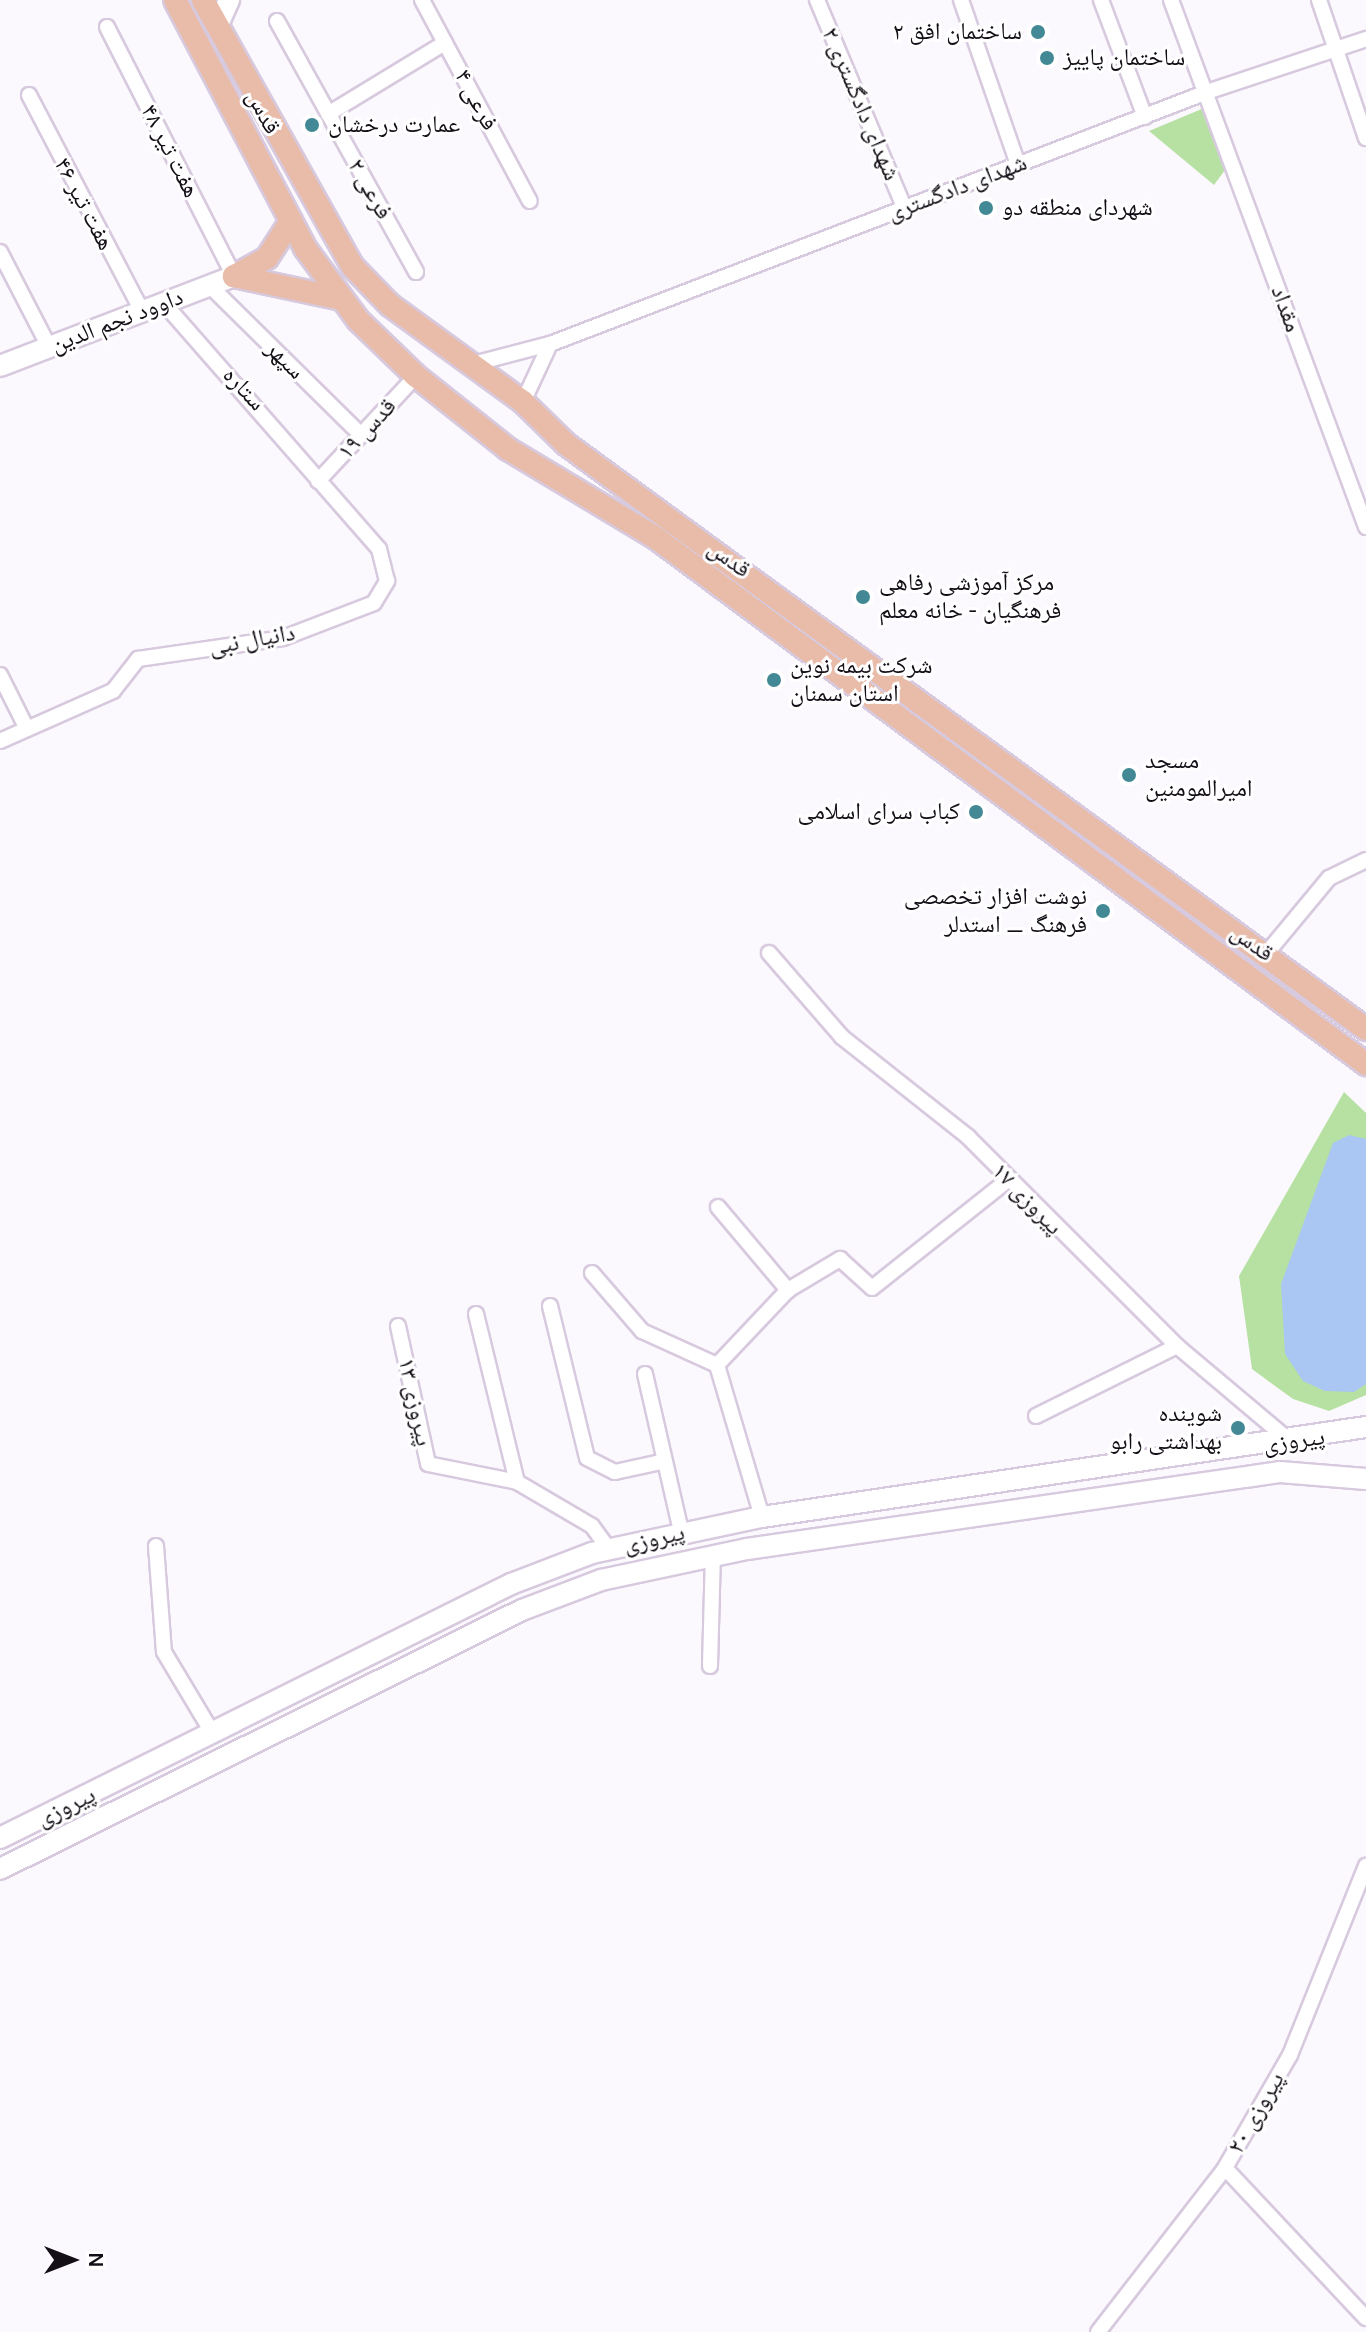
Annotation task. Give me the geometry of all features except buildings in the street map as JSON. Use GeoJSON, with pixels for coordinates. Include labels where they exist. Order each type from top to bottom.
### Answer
{"type":"FeatureCollection","features":[{"type":"Feature","properties":{"kind":"main road","name":"قدس"},"geometry":{"type":"LineString","coordinates":[[175,0],[291,221],[342,299],[416,376],[508,449],[656,538],[1366,1064]]}},
{"type":"Feature","properties":{"kind":"main road","name":"قدس"},"geometry":{"type":"LineString","coordinates":[[203,0],[353,267],[390,305],[526,405],[566,444],[1366,1029]]}},
{"type":"Feature","properties":{"kind":"main road"},"geometry":{"type":"LineString","coordinates":[[217,27],[229,0]]}},
{"type":"Feature","properties":{"kind":"main road"},"geometry":{"type":"LineString","coordinates":[[234,276],[267,258],[291,221]]}},
{"type":"Feature","properties":{"kind":"main road"},"geometry":{"type":"LineString","coordinates":[[234,276],[342,299]]}},
{"type":"Feature","properties":{"kind":"main road","name":"داوود نجم الدین"},"geometry":{"type":"LineString","coordinates":[[0,366],[234,276]]}},
{"type":"Feature","properties":{"kind":"main road"},"geometry":{"type":"LineString","coordinates":[[367,328],[374,307],[390,305]]}},
{"type":"Feature","properties":{"kind":"main road"},"geometry":{"type":"LineString","coordinates":[[508,449],[524,448],[538,436],[526,405]]}},
{"type":"Feature","properties":{"kind":"main road","name":"پیروزی"},"geometry":{"type":"LineString","coordinates":[[0,1838],[511,1584],[609,1549],[681,1531],[762,1517],[1290,1441],[1366,1427]]}},
{"type":"Feature","properties":{"kind":"main road","name":"پیروزی"},"geometry":{"type":"LineString","coordinates":[[0,1869],[522,1610],[601,1580],[713,1555],[1280,1472],[1366,1479]]}},
{"type":"Feature","properties":{"kind":"main road"},"geometry":{"type":"LineString","coordinates":[[311,1684],[323,1710]]}},
{"type":"Feature","properties":{"kind":"street","name":"فرعی ۴"},"geometry":{"type":"LineString","coordinates":[[422,0],[530,201]]}},
{"type":"Feature","properties":{"kind":"street","name":"شهدای دادگستری ۲"},"geometry":{"type":"LineString","coordinates":[[817,0],[904,207]]}},
{"type":"Feature","properties":{"kind":"street"},"geometry":{"type":"LineString","coordinates":[[961,0],[1018,165]]}},
{"type":"Feature","properties":{"kind":"street"},"geometry":{"type":"LineString","coordinates":[[1101,0],[1145,117]]}},
{"type":"Feature","properties":{"kind":"street","name":"مقداد"},"geometry":{"type":"LineString","coordinates":[[1171,0],[1366,527]]}},
{"type":"Feature","properties":{"kind":"street"},"geometry":{"type":"LineString","coordinates":[[1319,0],[1366,138]]}},
{"type":"Feature","properties":{"kind":"street","name":"فرعی ۲"},"geometry":{"type":"LineString","coordinates":[[277,21],[416,272]]}},
{"type":"Feature","properties":{"kind":"street","name":"هفت تیر ۴۸"},"geometry":{"type":"LineString","coordinates":[[107,27],[234,276]]}},
{"type":"Feature","properties":{"kind":"street","name":"شهدای دادگستری"},"geometry":{"type":"LineString","coordinates":[[473,364],[550,344],[1207,92],[1333,45],[1366,39]]}},
{"type":"Feature","properties":{"kind":"street"},"geometry":{"type":"LineString","coordinates":[[328,114],[445,43]]}},
{"type":"Feature","properties":{"kind":"street","name":"هفت تیر ۴۶"},"geometry":{"type":"LineString","coordinates":[[29,95],[142,311]]}},
{"type":"Feature","properties":{"kind":"street"},"geometry":{"type":"LineString","coordinates":[[0,252],[49,347]]}},
{"type":"Feature","properties":{"kind":"street","name":"سپهر"},"geometry":{"type":"LineString","coordinates":[[209,285],[361,435]]}},
{"type":"Feature","properties":{"kind":"street","name":"ستاره"},"geometry":{"type":"LineString","coordinates":[[163,302],[318,481]]}},
{"type":"Feature","properties":{"kind":"street"},"geometry":{"type":"LineString","coordinates":[[526,405],[550,344]]}},
{"type":"Feature","properties":{"kind":"street","name":"قدس ۱۹"},"geometry":{"type":"LineString","coordinates":[[318,481],[416,376]]}},
{"type":"Feature","properties":{"kind":"street","name":"دانیال نبی"},"geometry":{"type":"LineString","coordinates":[[0,741],[113,691],[138,659],[283,638],[374,603],[387,581],[379,549],[318,481]]}},
{"type":"Feature","properties":{"kind":"street"},"geometry":{"type":"LineString","coordinates":[[0,675],[27,729]]}},
{"type":"Feature","properties":{"kind":"street"},"geometry":{"type":"LineString","coordinates":[[1266,954],[1329,878],[1366,860]]}},
{"type":"Feature","properties":{"kind":"street","name":"پیروزی ۱۷"},"geometry":{"type":"LineString","coordinates":[[769,953],[842,1037],[968,1137],[1177,1346],[1290,1441]]}},
{"type":"Feature","properties":{"kind":"street"},"geometry":{"type":"LineString","coordinates":[[717,1365],[788,1290],[840,1259],[872,1288],[1008,1180]]}},
{"type":"Feature","properties":{"kind":"street"},"geometry":{"type":"LineString","coordinates":[[718,1207],[788,1290]]}},
{"type":"Feature","properties":{"kind":"street"},"geometry":{"type":"LineString","coordinates":[[592,1273],[642,1331],[717,1365],[762,1517]]}},
{"type":"Feature","properties":{"kind":"street"},"geometry":{"type":"LineString","coordinates":[[550,1306],[587,1458],[615,1472],[665,1461]]}},
{"type":"Feature","properties":{"kind":"street"},"geometry":{"type":"LineString","coordinates":[[476,1314],[517,1482]]}},
{"type":"Feature","properties":{"kind":"street","name":"پیروزی ۱۳"},"geometry":{"type":"LineString","coordinates":[[398,1326],[428,1464],[517,1482],[592,1526],[609,1549]]}},
{"type":"Feature","properties":{"kind":"street"},"geometry":{"type":"LineString","coordinates":[[1036,1416],[1177,1346]]}},
{"type":"Feature","properties":{"kind":"street"},"geometry":{"type":"LineString","coordinates":[[645,1374],[681,1531]]}},
{"type":"Feature","properties":{"kind":"street"},"geometry":{"type":"LineString","coordinates":[[156,1546],[164,1652],[213,1734]]}},
{"type":"Feature","properties":{"kind":"street"},"geometry":{"type":"LineString","coordinates":[[710,1666],[713,1555]]}},
{"type":"Feature","properties":{"kind":"street","name":"پیروزی ۲۰"},"geometry":{"type":"LineString","coordinates":[[1098,2332],[1225,2168],[1290,2055],[1366,1866]]}},
{"type":"Feature","properties":{"kind":"street"},"geometry":{"type":"LineString","coordinates":[[1225,2168],[1366,2318]]}},
{"type":"Feature","properties":{"kind":"green space"},"geometry":{"type":"Polygon","coordinates":[[[1204,108],[1225,170],[1214,185],[1149,131],[1204,108]]]}},
{"type":"Feature","properties":{"kind":"green space"},"geometry":{"type":"Polygon","coordinates":[[[1344,1092],[1366,1113],[1366,1395],[1329,1411],[1293,1399],[1252,1369],[1239,1276],[1344,1092]]]}},
{"type":"Feature","properties":{"kind":"water"},"geometry":{"type":"Polygon","coordinates":[[[1349,1135],[1366,1139],[1366,1384],[1354,1392],[1325,1391],[1303,1381],[1285,1354],[1281,1284],[1333,1143],[1349,1135]]]}},
{"type":"Feature","properties":{"kind":"place","name":"ساختمان افق ۲"},"geometry":{"type":"Point","coordinates":[1038,32]}},
{"type":"Feature","properties":{"kind":"place","name":"ساختمان پاییز"},"geometry":{"type":"Point","coordinates":[1047,58]}},
{"type":"Feature","properties":{"kind":"place","name":"عمارت درخشان"},"geometry":{"type":"Point","coordinates":[312,125]}},
{"type":"Feature","properties":{"kind":"place","name":"شهردای منطقه دو"},"geometry":{"type":"Point","coordinates":[986,208]}},
{"type":"Feature","properties":{"kind":"place","name":"مرکز آموزشی رفاهی فرهنگیان - خانه معلم"},"geometry":{"type":"Point","coordinates":[863,597]}},
{"type":"Feature","properties":{"kind":"place","name":"شرکت بیمه نوین استان سمنان"},"geometry":{"type":"Point","coordinates":[774,680]}},
{"type":"Feature","properties":{"kind":"place","name":"مسجد امیرالمومنین"},"geometry":{"type":"Point","coordinates":[1129,775]}},
{"type":"Feature","properties":{"kind":"place","name":"کباب سرای اسلامی"},"geometry":{"type":"Point","coordinates":[976,812]}},
{"type":"Feature","properties":{"kind":"place","name":"نوشت افزار تخصصی فرهنگ _ استدلر"},"geometry":{"type":"Point","coordinates":[1103,911]}},
{"type":"Feature","properties":{"kind":"place","name":"شوینده بهداشتی رابو"},"geometry":{"type":"Point","coordinates":[1238,1428]}}]}
